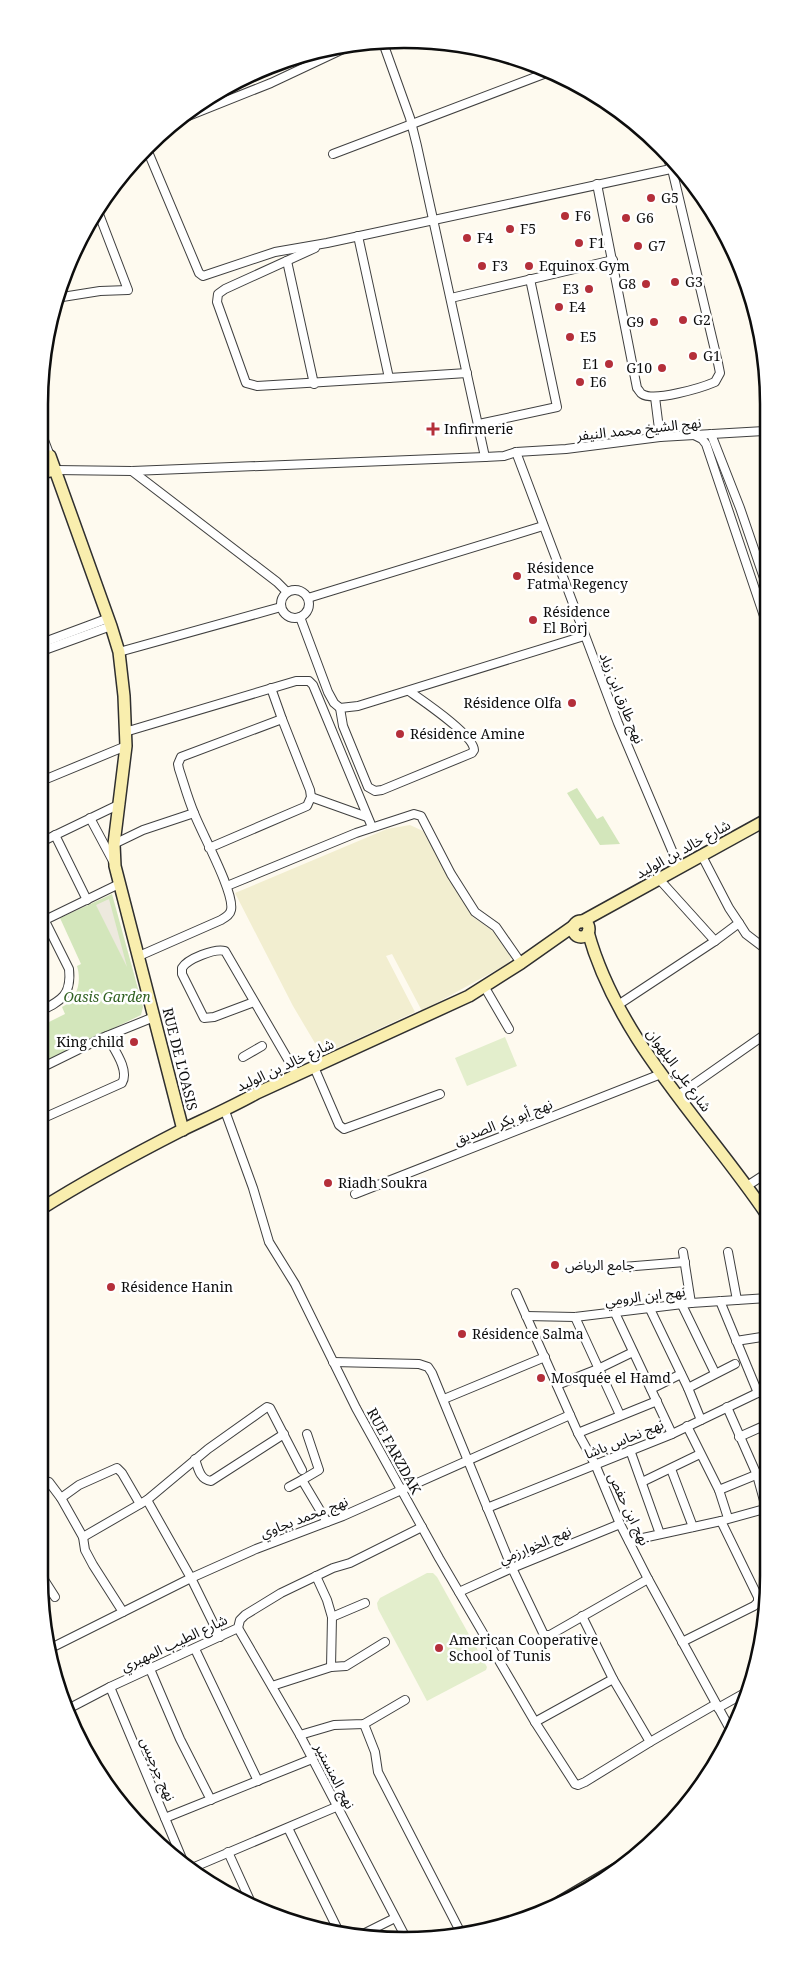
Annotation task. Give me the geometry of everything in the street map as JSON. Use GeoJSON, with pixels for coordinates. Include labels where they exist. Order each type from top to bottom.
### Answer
{"type":"FeatureCollection","features":[{"type":"Feature","properties":{"kind":"street"},"geometry":{"type":"LineString","coordinates":[[385,48],[412,124],[485,457]]}},
{"type":"Feature","properties":{"kind":"street"},"geometry":{"type":"LineString","coordinates":[[200,111],[271,83],[324,57]]}},
{"type":"Feature","properties":{"kind":"street"},"geometry":{"type":"LineString","coordinates":[[333,154],[541,75]]}},
{"type":"Feature","properties":{"kind":"street"},"geometry":{"type":"LineString","coordinates":[[149,155],[199,273],[203,276],[275,252],[327,243],[671,169]]}},
{"type":"Feature","properties":{"kind":"street"},"geometry":{"type":"LineString","coordinates":[[597,184],[637,388],[642,395],[655,396],[676,393],[710,384],[715,382],[720,373],[678,177]]}},
{"type":"Feature","properties":{"kind":"street"},"geometry":{"type":"LineString","coordinates":[[64,297],[100,291],[128,290],[100,217]]}},
{"type":"Feature","properties":{"kind":"street"},"geometry":{"type":"LineString","coordinates":[[358,236],[389,378]]}},
{"type":"Feature","properties":{"kind":"street"},"geometry":{"type":"LineString","coordinates":[[327,243],[224,289],[218,294],[217,302],[246,383],[258,386],[314,384],[467,373]]}},
{"type":"Feature","properties":{"kind":"street"},"geometry":{"type":"LineString","coordinates":[[450,298],[612,260]]}},
{"type":"Feature","properties":{"kind":"street"},"geometry":{"type":"LineString","coordinates":[[287,261],[314,384]]}},
{"type":"Feature","properties":{"kind":"street"},"geometry":{"type":"LineString","coordinates":[[479,424],[558,407],[530,279]]}},
{"type":"Feature","properties":{"kind":"street"},"geometry":{"type":"LineString","coordinates":[[655,396],[660,437]]}},
{"type":"Feature","properties":{"kind":"street","name":"نهج الشيخ محمد النيفر"},"geometry":{"type":"LineString","coordinates":[[55,470],[132,471],[504,456],[516,452],[566,449],[660,437],[760,431]]}},
{"type":"Feature","properties":{"kind":"street"},"geometry":{"type":"LineString","coordinates":[[711,434],[740,508],[760,566]]}},
{"type":"Feature","properties":{"kind":"street"},"geometry":{"type":"LineString","coordinates":[[694,435],[702,439],[706,444],[760,604]]}},
{"type":"Feature","properties":{"kind":"street","name":"نهج طارق ابن زياد"},"geometry":{"type":"LineString","coordinates":[[516,452],[584,636],[679,867]]}},
{"type":"Feature","properties":{"kind":"street","name":"RUE DE L'OASIS"},"geometry":{"type":"LineString","coordinates":[[47,461],[55,470],[119,652],[124,696],[126,746],[114,844],[116,866],[119,884],[183,1130]]}},
{"type":"Feature","properties":{"kind":"street"},"geometry":{"type":"LineString","coordinates":[[47,472],[55,470]]}},
{"type":"Feature","properties":{"kind":"street"},"geometry":{"type":"LineString","coordinates":[[132,471],[277,582],[287,592]]}},
{"type":"Feature","properties":{"kind":"street"},"geometry":{"type":"LineString","coordinates":[[308,598],[543,526]]}},
{"type":"Feature","properties":{"kind":"street"},"geometry":{"type":"LineString","coordinates":[[299,590],[308,598],[309,607],[304,615],[300,617],[290,617],[281,607],[282,599],[287,592],[299,590]]}},
{"type":"Feature","properties":{"kind":"street"},"geometry":{"type":"LineString","coordinates":[[119,652],[281,607]]}},
{"type":"Feature","properties":{"kind":"street"},"geometry":{"type":"LineString","coordinates":[[300,617],[328,692],[334,703],[340,708],[342,726],[368,787],[375,791],[382,790],[472,753],[474,750],[474,746],[466,735],[409,690]]}},
{"type":"Feature","properties":{"kind":"street"},"geometry":{"type":"LineString","coordinates":[[47,642],[110,622]]}},
{"type":"Feature","properties":{"kind":"street"},"geometry":{"type":"LineString","coordinates":[[47,649],[110,622]]}},
{"type":"Feature","properties":{"kind":"street"},"geometry":{"type":"LineString","coordinates":[[340,708],[358,706],[584,636]]}},
{"type":"Feature","properties":{"kind":"street"},"geometry":{"type":"LineString","coordinates":[[125,732],[271,688],[302,680],[309,681],[313,685],[372,827]]}},
{"type":"Feature","properties":{"kind":"street"},"geometry":{"type":"LineString","coordinates":[[209,848],[307,806],[311,797],[271,688]]}},
{"type":"Feature","properties":{"kind":"street"},"geometry":{"type":"LineString","coordinates":[[139,956],[229,916],[232,909],[227,886],[194,812],[179,769],[178,764],[181,757],[282,719]]}},
{"type":"Feature","properties":{"kind":"street"},"geometry":{"type":"LineString","coordinates":[[47,779],[126,746]]}},
{"type":"Feature","properties":{"kind":"street"},"geometry":{"type":"LineString","coordinates":[[311,797],[367,817]]}},
{"type":"Feature","properties":{"kind":"street"},"geometry":{"type":"LineString","coordinates":[[47,839],[120,804]]}},
{"type":"Feature","properties":{"kind":"street"},"geometry":{"type":"LineString","coordinates":[[114,844],[144,830],[194,812]]}},
{"type":"Feature","properties":{"kind":"street"},"geometry":{"type":"LineString","coordinates":[[227,886],[372,827],[414,814],[421,816],[450,874],[475,912],[496,927],[521,963]]}},
{"type":"Feature","properties":{"kind":"street"},"geometry":{"type":"LineString","coordinates":[[90,818],[116,866]]}},
{"type":"Feature","properties":{"kind":"street","name":"شارع خالد بن الوليد"},"geometry":{"type":"LineString","coordinates":[[47,1205],[73,1188],[257,1093],[432,1014],[484,986],[545,947],[581,930],[597,911],[615,904],[760,823]]}},
{"type":"Feature","properties":{"kind":"street"},"geometry":{"type":"LineString","coordinates":[[55,835],[86,900]]}},
{"type":"Feature","properties":{"kind":"street"},"geometry":{"type":"LineString","coordinates":[[702,856],[729,908],[746,934],[760,945]]}},
{"type":"Feature","properties":{"kind":"street"},"geometry":{"type":"LineString","coordinates":[[659,879],[715,942]]}},
{"type":"Feature","properties":{"kind":"street"},"geometry":{"type":"LineString","coordinates":[[47,919],[119,884]]}},
{"type":"Feature","properties":{"kind":"street"},"geometry":{"type":"LineString","coordinates":[[618,1005],[715,942],[739,923]]}},
{"type":"Feature","properties":{"kind":"street"},"geometry":{"type":"LineString","coordinates":[[47,924],[69,969],[70,978],[69,987],[64,996],[47,1007]]}},
{"type":"Feature","properties":{"kind":"street","name":"شارع علي البلهوان"},"geometry":{"type":"LineString","coordinates":[[581,930],[618,1005],[661,1074],[760,1205]]}},
{"type":"Feature","properties":{"kind":"street"},"geometry":{"type":"LineString","coordinates":[[254,1002],[214,1018],[204,1018],[182,974],[182,968],[189,962],[216,950],[225,951],[297,1075]]}},
{"type":"Feature","properties":{"kind":"street"},"geometry":{"type":"LineString","coordinates":[[484,986],[509,1030]]}},
{"type":"Feature","properties":{"kind":"street"},"geometry":{"type":"LineString","coordinates":[[47,1065],[107,1036],[154,1017]]}},
{"type":"Feature","properties":{"kind":"street"},"geometry":{"type":"LineString","coordinates":[[47,1116],[124,1081],[124,1070],[107,1036]]}},
{"type":"Feature","properties":{"kind":"street"},"geometry":{"type":"LineString","coordinates":[[678,1096],[760,1038]]}},
{"type":"Feature","properties":{"kind":"street"},"geometry":{"type":"LineString","coordinates":[[243,1057],[262,1046]]}},
{"type":"Feature","properties":{"kind":"street"},"geometry":{"type":"LineString","coordinates":[[314,1067],[339,1125],[344,1129],[440,1094]]}},
{"type":"Feature","properties":{"kind":"street","name":"نهج أبو بكر الصديق"},"geometry":{"type":"LineString","coordinates":[[355,1194],[661,1074]]}},
{"type":"Feature","properties":{"kind":"street","name":"RUE FARZDAK"},"geometry":{"type":"LineString","coordinates":[[225,1111],[253,1188],[269,1242],[295,1284],[356,1408],[422,1527],[535,1722],[577,1785],[650,1742]]}},
{"type":"Feature","properties":{"kind":"street"},"geometry":{"type":"LineString","coordinates":[[747,1186],[760,1178]]}},
{"type":"Feature","properties":{"kind":"street"},"geometry":{"type":"LineString","coordinates":[[683,1252],[691,1303]]}},
{"type":"Feature","properties":{"kind":"street"},"geometry":{"type":"LineString","coordinates":[[728,1252],[737,1300]]}},
{"type":"Feature","properties":{"kind":"street"},"geometry":{"type":"LineString","coordinates":[[623,1267],[685,1262]]}},
{"type":"Feature","properties":{"kind":"street","name":"نهج ابن حفص"},"geometry":{"type":"LineString","coordinates":[[516,1293],[578,1433],[595,1464],[620,1524],[648,1580],[727,1724]]}},
{"type":"Feature","properties":{"kind":"street","name":"نهج ابن الرومي"},"geometry":{"type":"LineString","coordinates":[[526,1316],[575,1317],[691,1303],[760,1299]]}},
{"type":"Feature","properties":{"kind":"street"},"geometry":{"type":"LineString","coordinates":[[720,1301],[758,1393]]}},
{"type":"Feature","properties":{"kind":"street"},"geometry":{"type":"LineString","coordinates":[[682,1305],[715,1373]]}},
{"type":"Feature","properties":{"kind":"street"},"geometry":{"type":"LineString","coordinates":[[650,1309],[688,1388],[701,1420]]}},
{"type":"Feature","properties":{"kind":"street"},"geometry":{"type":"LineString","coordinates":[[615,1313],[672,1434]]}},
{"type":"Feature","properties":{"kind":"street"},"geometry":{"type":"LineString","coordinates":[[575,1317],[620,1416]]}},
{"type":"Feature","properties":{"kind":"street"},"geometry":{"type":"LineString","coordinates":[[736,1341],[760,1337]]}},
{"type":"Feature","properties":{"kind":"street"},"geometry":{"type":"LineString","coordinates":[[557,1385],[598,1369],[633,1352]]}},
{"type":"Feature","properties":{"kind":"street"},"geometry":{"type":"LineString","coordinates":[[444,1399],[545,1357]]}},
{"type":"Feature","properties":{"kind":"street"},"geometry":{"type":"LineString","coordinates":[[333,1362],[419,1364],[428,1367],[432,1372],[512,1568],[544,1635],[550,1635],[648,1580]]}},
{"type":"Feature","properties":{"kind":"street"},"geometry":{"type":"LineString","coordinates":[[688,1388],[735,1364]]}},
{"type":"Feature","properties":{"kind":"street"},"geometry":{"type":"LineString","coordinates":[[651,1389],[681,1374]]}},
{"type":"Feature","properties":{"kind":"street","name":"نهج نحاس باشا"},"geometry":{"type":"LineString","coordinates":[[487,1508],[672,1434],[758,1393]]}},
{"type":"Feature","properties":{"kind":"street"},"geometry":{"type":"LineString","coordinates":[[578,1433],[657,1401]]}},
{"type":"Feature","properties":{"kind":"street"},"geometry":{"type":"LineString","coordinates":[[83,1537],[143,1502],[195,1459],[267,1407],[270,1408],[302,1470]]}},
{"type":"Feature","properties":{"kind":"street"},"geometry":{"type":"LineString","coordinates":[[727,1407],[760,1487]]}},
{"type":"Feature","properties":{"kind":"street","name":"نهج محمد بجاوي"},"geometry":{"type":"LineString","coordinates":[[54,1646],[191,1578],[256,1549],[327,1522],[570,1415]]}},
{"type":"Feature","properties":{"kind":"street"},"geometry":{"type":"LineString","coordinates":[[682,1642],[754,1606],[758,1602],[758,1597],[724,1520],[719,1490],[687,1426]]}},
{"type":"Feature","properties":{"kind":"street"},"geometry":{"type":"LineString","coordinates":[[740,1437],[760,1428]]}},
{"type":"Feature","properties":{"kind":"street"},"geometry":{"type":"LineString","coordinates":[[195,1459],[204,1480],[211,1481],[284,1434]]}},
{"type":"Feature","properties":{"kind":"street"},"geometry":{"type":"LineString","coordinates":[[290,1487],[319,1470],[307,1434]]}},
{"type":"Feature","properties":{"kind":"street"},"geometry":{"type":"LineString","coordinates":[[630,1450],[660,1534]]}},
{"type":"Feature","properties":{"kind":"street"},"geometry":{"type":"LineString","coordinates":[[642,1482],[700,1454]]}},
{"type":"Feature","properties":{"kind":"street"},"geometry":{"type":"LineString","coordinates":[[61,1498],[79,1485],[117,1468],[143,1502],[191,1578],[220,1637]]}},
{"type":"Feature","properties":{"kind":"street"},"geometry":{"type":"LineString","coordinates":[[671,1469],[693,1527]]}},
{"type":"Feature","properties":{"kind":"street"},"geometry":{"type":"LineString","coordinates":[[719,1490],[760,1473]]}},
{"type":"Feature","properties":{"kind":"street"},"geometry":{"type":"LineString","coordinates":[[302,1480],[327,1522]]}},
{"type":"Feature","properties":{"kind":"street"},"geometry":{"type":"LineString","coordinates":[[47,1482],[61,1498],[83,1537],[85,1550],[93,1565],[123,1612]]}},
{"type":"Feature","properties":{"kind":"street"},"geometry":{"type":"LineString","coordinates":[[629,1541],[760,1510]]}},
{"type":"Feature","properties":{"kind":"street","name":"نهج الخوارزمي"},"geometry":{"type":"LineString","coordinates":[[460,1592],[512,1568],[620,1524]]}},
{"type":"Feature","properties":{"kind":"street","name":"شارع الطيب المهيري"},"geometry":{"type":"LineString","coordinates":[[72,1707],[110,1687],[238,1628],[240,1620],[245,1615],[281,1593],[316,1576],[350,1564],[422,1527]]}},
{"type":"Feature","properties":{"kind":"street"},"geometry":{"type":"LineString","coordinates":[[316,1576],[327,1600],[332,1618],[331,1667]]}},
{"type":"Feature","properties":{"kind":"street"},"geometry":{"type":"LineString","coordinates":[[47,1585],[55,1597]]}},
{"type":"Feature","properties":{"kind":"street"},"geometry":{"type":"LineString","coordinates":[[332,1618],[365,1603]]}},
{"type":"Feature","properties":{"kind":"street"},"geometry":{"type":"LineString","coordinates":[[582,1616],[613,1679],[650,1742],[739,1695]]}},
{"type":"Feature","properties":{"kind":"street","name":"نهج المنستير"},"geometry":{"type":"LineString","coordinates":[[238,1628],[300,1735],[403,1932]]}},
{"type":"Feature","properties":{"kind":"street"},"geometry":{"type":"LineString","coordinates":[[272,1686],[331,1667],[346,1666],[385,1642]]}},
{"type":"Feature","properties":{"kind":"street"},"geometry":{"type":"LineString","coordinates":[[195,1649],[258,1781]]}},
{"type":"Feature","properties":{"kind":"street"},"geometry":{"type":"LineString","coordinates":[[150,1669],[180,1738],[211,1800]]}},
{"type":"Feature","properties":{"kind":"street"},"geometry":{"type":"LineString","coordinates":[[535,1722],[613,1679]]}},
{"type":"Feature","properties":{"kind":"street","name":"نهج جرجيس"},"geometry":{"type":"LineString","coordinates":[[110,1687],[179,1853]]}},
{"type":"Feature","properties":{"kind":"street"},"geometry":{"type":"LineString","coordinates":[[300,1735],[334,1725],[364,1724],[405,1700]]}},
{"type":"Feature","properties":{"kind":"street"},"geometry":{"type":"LineString","coordinates":[[364,1724],[374,1752],[378,1772],[458,1928]]}},
{"type":"Feature","properties":{"kind":"street"},"geometry":{"type":"LineString","coordinates":[[164,1818],[312,1759]]}},
{"type":"Feature","properties":{"kind":"street"},"geometry":{"type":"LineString","coordinates":[[196,1866],[336,1806]]}},
{"type":"Feature","properties":{"kind":"street"},"geometry":{"type":"LineString","coordinates":[[288,1828],[336,1926]]}},
{"type":"Feature","properties":{"kind":"street"},"geometry":{"type":"LineString","coordinates":[[228,1852],[247,1897]]}},
{"type":"Feature","properties":{"kind":"street"},"geometry":{"type":"LineString","coordinates":[[370,1931],[395,1918]]}},
{"type":"Feature","properties":{"kind":"shaded area"},"geometry":{"type":"Polygon","coordinates":[[[410,825],[423,831],[473,917],[493,931],[511,957],[509,963],[422,1011],[392,954],[386,956],[415,1012],[322,1055],[293,1006],[235,893],[387,829],[410,825]]]}},
{"type":"Feature","properties":{"kind":"shaded area"},"geometry":{"type":"Polygon","coordinates":[[[109,899],[127,967],[96,905],[109,899]]]}},
{"type":"Feature","properties":{"kind":"green space"},"geometry":{"type":"Polygon","coordinates":[[[577,788],[597,819],[603,816],[620,844],[600,845],[567,793],[577,788]]]}},
{"type":"Feature","properties":{"kind":"green space","name":"Oasis Garden"},"geometry":{"type":"Polygon","coordinates":[[[112,894],[143,1007],[141,1015],[47,1060],[47,1023],[65,1014],[62,1007],[75,995],[79,978],[77,966],[81,964],[60,918],[112,894]]]}},
{"type":"Feature","properties":{"kind":"green space"},"geometry":{"type":"Polygon","coordinates":[[[505,1037],[517,1066],[467,1086],[455,1058],[505,1037]]]}},
{"type":"Feature","properties":{"kind":"green space"},"geometry":{"type":"Polygon","coordinates":[[[427,1573],[433,1573],[437,1577],[487,1667],[486,1670],[427,1701],[378,1609],[377,1603],[380,1598],[427,1573]]]}},
{"type":"Feature","properties":{"kind":"place","name":"G5"},"geometry":{"type":"Point","coordinates":[651,198]}},
{"type":"Feature","properties":{"kind":"place","name":"F6"},"geometry":{"type":"Point","coordinates":[565,216]}},
{"type":"Feature","properties":{"kind":"place","name":"G6"},"geometry":{"type":"Point","coordinates":[626,218]}},
{"type":"Feature","properties":{"kind":"place","name":"F5"},"geometry":{"type":"Point","coordinates":[510,229]}},
{"type":"Feature","properties":{"kind":"place","name":"F4"},"geometry":{"type":"Point","coordinates":[467,238]}},
{"type":"Feature","properties":{"kind":"place","name":"F1"},"geometry":{"type":"Point","coordinates":[579,243]}},
{"type":"Feature","properties":{"kind":"place","name":"G7"},"geometry":{"type":"Point","coordinates":[638,246]}},
{"type":"Feature","properties":{"kind":"place","name":"F3"},"geometry":{"type":"Point","coordinates":[482,266]}},
{"type":"Feature","properties":{"kind":"place","name":"Equinox Gym"},"geometry":{"type":"Point","coordinates":[529,266]}},
{"type":"Feature","properties":{"kind":"place","name":"G3"},"geometry":{"type":"Point","coordinates":[675,282]}},
{"type":"Feature","properties":{"kind":"place","name":"G8"},"geometry":{"type":"Point","coordinates":[646,284]}},
{"type":"Feature","properties":{"kind":"place","name":"E3"},"geometry":{"type":"Point","coordinates":[589,289]}},
{"type":"Feature","properties":{"kind":"place","name":"E4"},"geometry":{"type":"Point","coordinates":[559,307]}},
{"type":"Feature","properties":{"kind":"place","name":"G2"},"geometry":{"type":"Point","coordinates":[683,320]}},
{"type":"Feature","properties":{"kind":"place","name":"G9"},"geometry":{"type":"Point","coordinates":[654,322]}},
{"type":"Feature","properties":{"kind":"place","name":"E5"},"geometry":{"type":"Point","coordinates":[570,337]}},
{"type":"Feature","properties":{"kind":"place","name":"G1"},"geometry":{"type":"Point","coordinates":[693,356]}},
{"type":"Feature","properties":{"kind":"place","name":"E1"},"geometry":{"type":"Point","coordinates":[609,364]}},
{"type":"Feature","properties":{"kind":"place","name":"G10"},"geometry":{"type":"Point","coordinates":[662,368]}},
{"type":"Feature","properties":{"kind":"place","name":"E6"},"geometry":{"type":"Point","coordinates":[580,382]}},
{"type":"Feature","properties":{"kind":"place","name":"Infirmerie"},"geometry":{"type":"Point","coordinates":[433,429]}},
{"type":"Feature","properties":{"kind":"place","name":"Résidence Fatma Regency"},"geometry":{"type":"Point","coordinates":[517,576]}},
{"type":"Feature","properties":{"kind":"place","name":"Résidence El Borj"},"geometry":{"type":"Point","coordinates":[533,620]}},
{"type":"Feature","properties":{"kind":"place","name":"Résidence Olfa"},"geometry":{"type":"Point","coordinates":[572,703]}},
{"type":"Feature","properties":{"kind":"place","name":"Résidence Amine"},"geometry":{"type":"Point","coordinates":[400,734]}},
{"type":"Feature","properties":{"kind":"place","name":"King child"},"geometry":{"type":"Point","coordinates":[134,1042]}},
{"type":"Feature","properties":{"kind":"place","name":"Riadh Soukra"},"geometry":{"type":"Point","coordinates":[328,1183]}},
{"type":"Feature","properties":{"kind":"place","name":"جامع الرياض"},"geometry":{"type":"Point","coordinates":[555,1265]}},
{"type":"Feature","properties":{"kind":"place","name":"Résidence Hanin"},"geometry":{"type":"Point","coordinates":[111,1287]}},
{"type":"Feature","properties":{"kind":"place","name":"Résidence Salma"},"geometry":{"type":"Point","coordinates":[462,1334]}},
{"type":"Feature","properties":{"kind":"place","name":"Mosquée el Hamd"},"geometry":{"type":"Point","coordinates":[541,1378]}},
{"type":"Feature","properties":{"kind":"place","name":"American Cooperative School of Tunis"},"geometry":{"type":"Point","coordinates":[439,1648]}}]}
